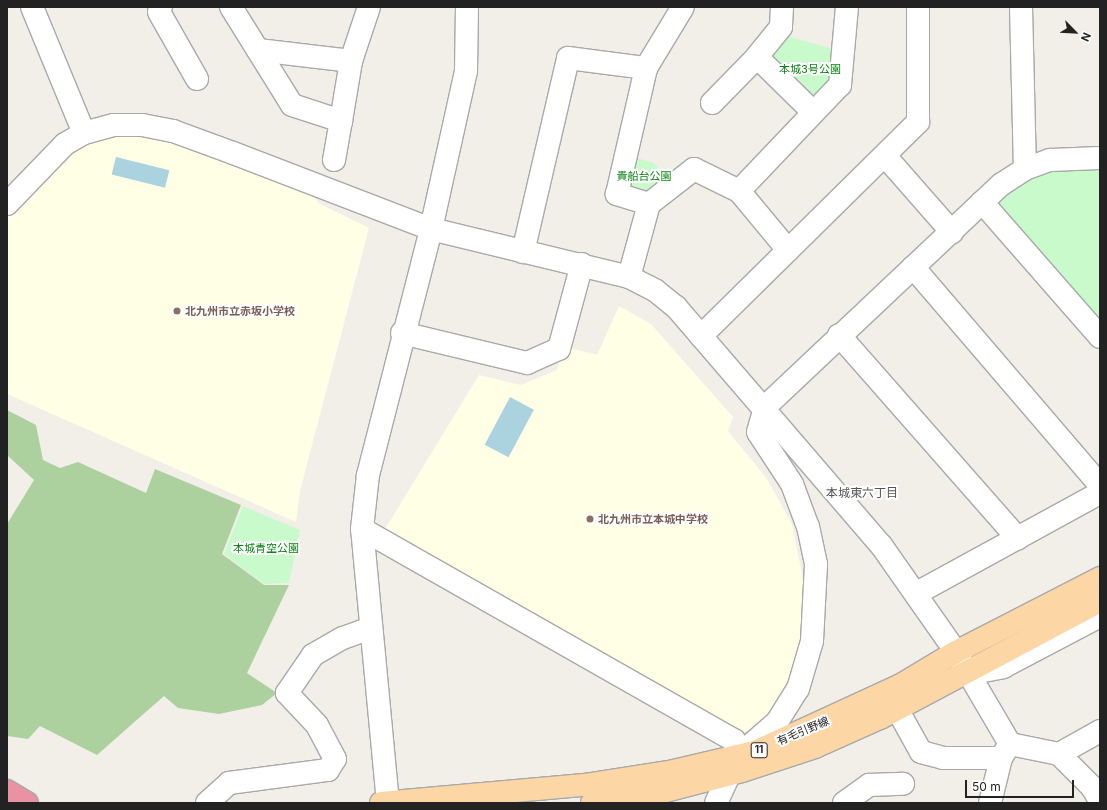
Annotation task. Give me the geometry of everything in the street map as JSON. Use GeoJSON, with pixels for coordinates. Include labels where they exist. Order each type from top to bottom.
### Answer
{"type":"FeatureCollection","features":[{"type":"Feature","properties":{"kind":"highway"},"geometry":{"type":"LineString","coordinates":[[7,791],[27,803]]}},
{"type":"Feature","properties":{"kind":"main road","name":"有毛引野線"},"geometry":{"type":"LineString","coordinates":[[592,803],[646,796],[733,765],[901,685],[956,652],[1100,578]]}},
{"type":"Feature","properties":{"kind":"main road","name":"有毛引野線"},"geometry":{"type":"LineString","coordinates":[[381,803],[584,785],[669,772],[733,765],[815,747],[897,709],[966,674],[1100,601]]}},
{"type":"Feature","properties":{"kind":"street"},"geometry":{"type":"LineString","coordinates":[[32,7],[84,133]]}},
{"type":"Feature","properties":{"kind":"street"},"geometry":{"type":"LineString","coordinates":[[161,7],[159,12],[197,79]]}},
{"type":"Feature","properties":{"kind":"street"},"geometry":{"type":"LineString","coordinates":[[231,7],[292,105],[341,121]]}},
{"type":"Feature","properties":{"kind":"street"},"geometry":{"type":"LineString","coordinates":[[334,160],[351,61],[369,7]]}},
{"type":"Feature","properties":{"kind":"street"},"geometry":{"type":"LineString","coordinates":[[388,803],[362,529],[368,475],[402,333],[431,229],[466,72],[466,7]]}},
{"type":"Feature","properties":{"kind":"street"},"geometry":{"type":"LineString","coordinates":[[649,204],[617,194],[646,68],[682,7]]}},
{"type":"Feature","properties":{"kind":"street"},"geometry":{"type":"LineString","coordinates":[[712,103],[757,57],[781,27],[782,7]]}},
{"type":"Feature","properties":{"kind":"street"},"geometry":{"type":"LineString","coordinates":[[740,191],[840,85],[847,7]]}},
{"type":"Feature","properties":{"kind":"street"},"geometry":{"type":"LineString","coordinates":[[701,336],[788,250],[886,157],[918,122],[918,7]]}},
{"type":"Feature","properties":{"kind":"street"},"geometry":{"type":"LineString","coordinates":[[1021,7],[1025,169]]}},
{"type":"Feature","properties":{"kind":"street"},"geometry":{"type":"LineString","coordinates":[[258,50],[351,61]]}},
{"type":"Feature","properties":{"kind":"street"},"geometry":{"type":"LineString","coordinates":[[757,57],[813,112]]}},
{"type":"Feature","properties":{"kind":"street"},"geometry":{"type":"LineString","coordinates":[[523,252],[568,58],[646,68]]}},
{"type":"Feature","properties":{"kind":"street"},"geometry":{"type":"LineString","coordinates":[[7,204],[65,144],[84,133],[127,124],[173,131],[431,229],[523,252],[582,264],[629,277],[656,291],[701,336],[765,407],[881,545],[917,593],[956,652],[1006,751],[990,803]]}},
{"type":"Feature","properties":{"kind":"street"},"geometry":{"type":"LineString","coordinates":[[886,157],[952,232]]}},
{"type":"Feature","properties":{"kind":"street"},"geometry":{"type":"LineString","coordinates":[[733,765],[777,722],[798,689],[812,642],[817,595],[816,564],[804,507],[758,432],[765,407],[839,335],[952,232],[982,202],[1025,169],[1050,160],[1100,158]]}},
{"type":"Feature","properties":{"kind":"street"},"geometry":{"type":"LineString","coordinates":[[629,277],[649,204],[694,169],[740,191],[788,250]]}},
{"type":"Feature","properties":{"kind":"street"},"geometry":{"type":"LineString","coordinates":[[982,202],[1100,337]]}},
{"type":"Feature","properties":{"kind":"street"},"geometry":{"type":"LineString","coordinates":[[402,333],[527,363],[559,349],[582,264]]}},
{"type":"Feature","properties":{"kind":"street"},"geometry":{"type":"LineString","coordinates":[[913,267],[1100,485]]}},
{"type":"Feature","properties":{"kind":"street"},"geometry":{"type":"LineString","coordinates":[[839,335],[1018,539]]}},
{"type":"Feature","properties":{"kind":"street"},"geometry":{"type":"LineString","coordinates":[[917,593],[1100,493]]}},
{"type":"Feature","properties":{"kind":"street"},"geometry":{"type":"LineString","coordinates":[[362,529],[734,740],[733,765],[717,803]]}},
{"type":"Feature","properties":{"kind":"street"},"geometry":{"type":"LineString","coordinates":[[966,674],[1003,667],[1100,616]]}},
{"type":"Feature","properties":{"kind":"street"},"geometry":{"type":"LineString","coordinates":[[207,803],[229,783],[328,770],[335,759],[317,725],[287,693],[313,655],[343,638],[371,628]]}},
{"type":"Feature","properties":{"kind":"street"},"geometry":{"type":"LineString","coordinates":[[897,709],[921,752],[943,758],[1006,751],[1059,754],[1100,731]]}},
{"type":"Feature","properties":{"kind":"street"},"geometry":{"type":"LineString","coordinates":[[1059,754],[1092,787],[1100,801]]}},
{"type":"Feature","properties":{"kind":"street"},"geometry":{"type":"LineString","coordinates":[[844,803],[869,785],[903,784]]}},
{"type":"Feature","properties":{"kind":"shaded area","name":"北九州市立赤坂小学校"},"geometry":{"type":"Polygon","coordinates":[[[100,136],[155,136],[315,197],[318,203],[369,228],[300,491],[296,522],[7,394],[7,211],[73,147],[100,136]]]}},
{"type":"Feature","properties":{"kind":"shaded area","name":"北九州市立本城中学校"},"geometry":{"type":"Polygon","coordinates":[[[619,306],[651,324],[733,417],[728,431],[767,479],[792,524],[803,579],[801,649],[790,683],[778,706],[756,730],[736,733],[382,534],[479,375],[521,385],[557,370],[563,346],[597,355],[619,306]]]}},
{"type":"Feature","properties":{"kind":"green space","name":"本城3号公園"},"geometry":{"type":"Polygon","coordinates":[[[783,35],[837,50],[833,81],[809,104],[768,62],[783,35]]]}},
{"type":"Feature","properties":{"kind":"green space","name":"貴船台公園"},"geometry":{"type":"Polygon","coordinates":[[[633,157],[654,163],[667,179],[645,195],[629,193],[633,157]]]}},
{"type":"Feature","properties":{"kind":"green space"},"geometry":{"type":"Polygon","coordinates":[[[1100,165],[1100,329],[991,204],[1038,171],[1100,165]]]}},
{"type":"Feature","properties":{"kind":"green space"},"geometry":{"type":"Polygon","coordinates":[[[7,410],[36,425],[43,460],[60,468],[78,462],[146,493],[155,469],[241,505],[222,554],[264,585],[289,585],[247,673],[277,693],[262,705],[219,714],[178,708],[164,696],[97,755],[40,726],[28,739],[7,736],[7,524],[34,480],[7,455],[7,410]]]}},
{"type":"Feature","properties":{"kind":"green space","name":"本城青空公園"},"geometry":{"type":"Polygon","coordinates":[[[243,506],[300,530],[289,583],[264,584],[224,554],[243,506]]]}},
{"type":"Feature","properties":{"kind":"water"},"geometry":{"type":"Polygon","coordinates":[[[116,157],[169,170],[165,188],[112,174],[116,157]]]}},
{"type":"Feature","properties":{"kind":"water"},"geometry":{"type":"Polygon","coordinates":[[[510,397],[534,410],[508,457],[485,445],[510,397]]]}},
{"type":"Feature","properties":{"kind":"place","name":"北九州市立赤坂小学校"},"geometry":{"type":"Point","coordinates":[177,311]}},
{"type":"Feature","properties":{"kind":"place","name":"北九州市立本城中学校"},"geometry":{"type":"Point","coordinates":[590,519]}},
{"type":"Feature","properties":{"kind":"district","name":"本城東六丁目"},"geometry":{"type":"Point","coordinates":[862,493]}}]}
